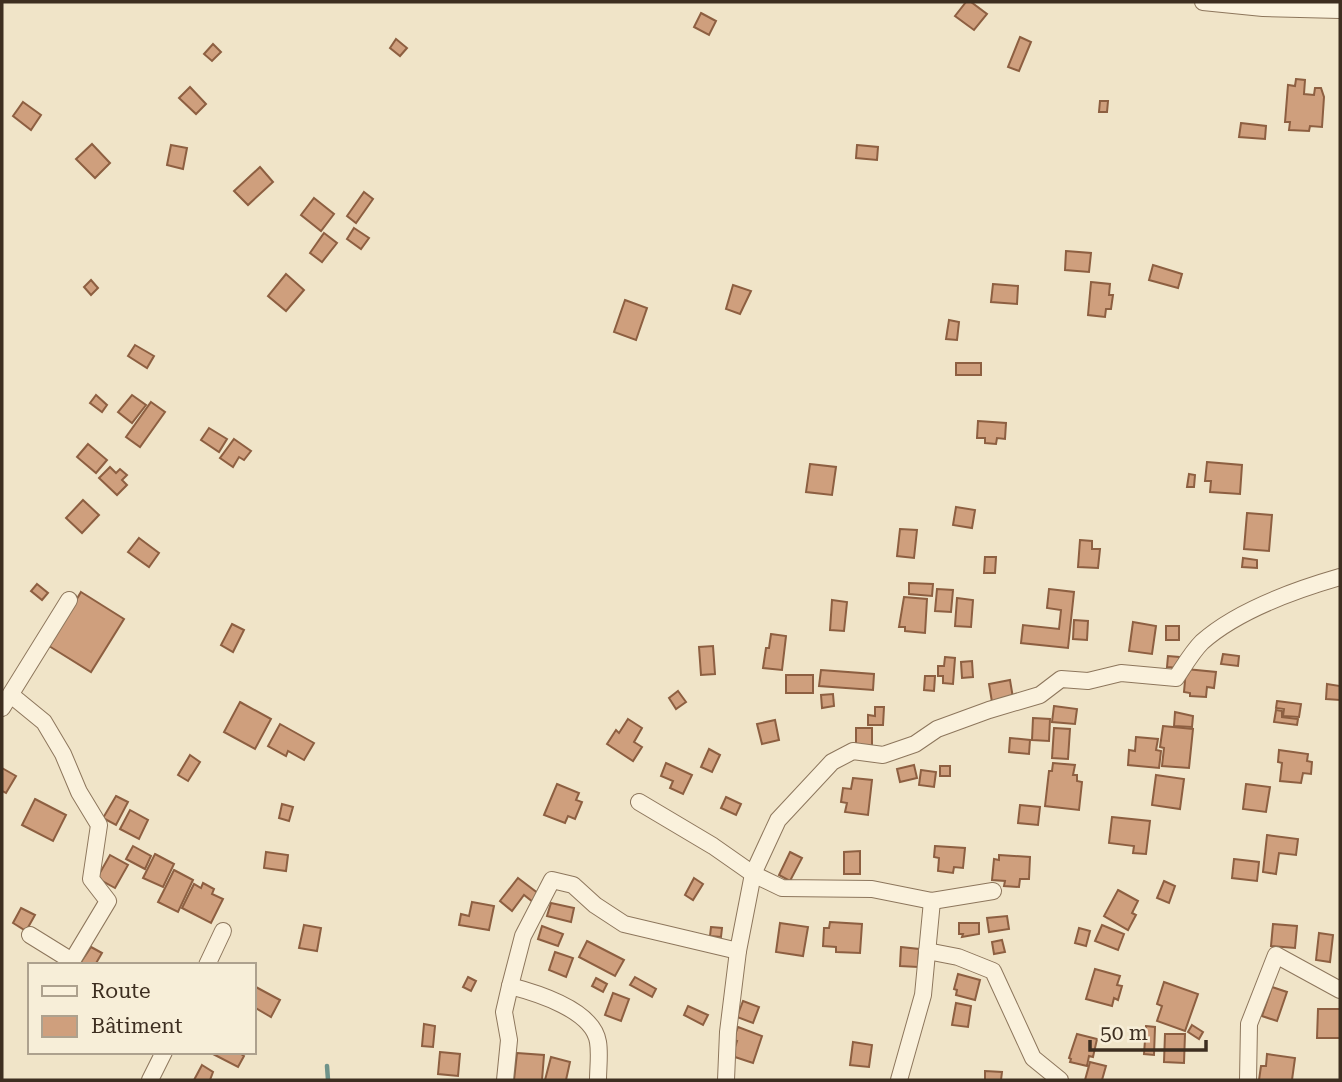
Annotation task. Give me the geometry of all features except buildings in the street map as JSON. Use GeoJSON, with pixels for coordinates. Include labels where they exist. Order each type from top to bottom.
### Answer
{"type":"FeatureCollection","features":[{"type":"Feature","properties":{"kind":"street"},"geometry":{"type":"LineString","coordinates":[[1203,2],[1263,8],[1340,10]]}},
{"type":"Feature","properties":{"kind":"street"},"geometry":{"type":"LineString","coordinates":[[726,1080],[728,1032],[738,951],[753,874],[778,820],[832,762],[853,751],[883,755],[915,744],[937,729],[1040,695],[1061,679],[1087,681],[1121,673],[1176,677],[1200,645],[1223,625],[1301,588],[1340,577]]}},
{"type":"Feature","properties":{"kind":"street"},"geometry":{"type":"LineString","coordinates":[[30,935],[72,961],[108,901],[91,879],[99,825],[79,792],[63,754],[44,722],[6,702],[69,600]]}},
{"type":"Feature","properties":{"kind":"street"},"geometry":{"type":"LineString","coordinates":[[639,802],[713,846],[753,874],[782,888],[872,889],[932,901],[993,891]]}},
{"type":"Feature","properties":{"kind":"street"},"geometry":{"type":"LineString","coordinates":[[505,1080],[509,1040],[504,1012],[510,986],[523,936],[552,880],[573,885],[595,905],[624,925],[738,951]]}},
{"type":"Feature","properties":{"kind":"street"},"geometry":{"type":"LineString","coordinates":[[899,1080],[923,995],[932,901]]}},
{"type":"Feature","properties":{"kind":"street"},"geometry":{"type":"LineString","coordinates":[[208,963],[223,931]]}},
{"type":"Feature","properties":{"kind":"street"},"geometry":{"type":"LineString","coordinates":[[927,951],[958,957],[993,971],[1034,1058],[1060,1080]]}},
{"type":"Feature","properties":{"kind":"street"},"geometry":{"type":"LineString","coordinates":[[1248,1080],[1249,1024],[1276,955],[1340,990]]}},
{"type":"Feature","properties":{"kind":"street"},"geometry":{"type":"LineString","coordinates":[[510,986],[538,994],[587,1020],[598,1040],[598,1080]]}},
{"type":"Feature","properties":{"kind":"street"},"geometry":{"type":"LineString","coordinates":[[150,1080],[163,1054]]}},
{"type":"Feature","properties":{"kind":"waterway"},"geometry":{"type":"LineString","coordinates":[[327,1066],[328,1080]]}}]}
